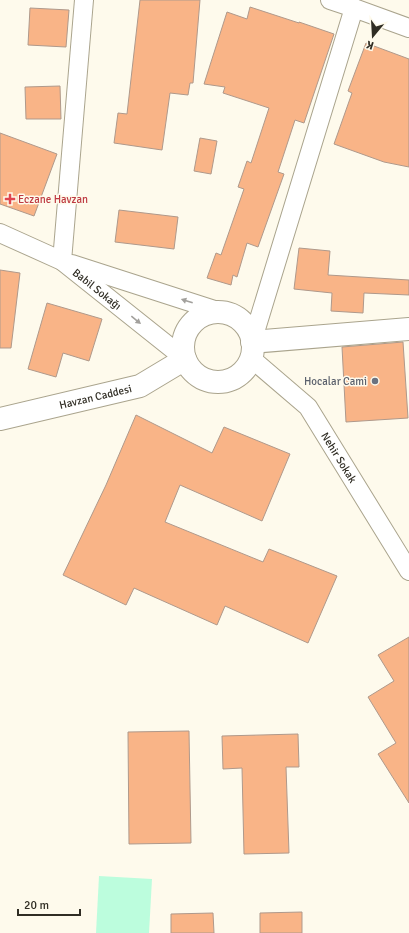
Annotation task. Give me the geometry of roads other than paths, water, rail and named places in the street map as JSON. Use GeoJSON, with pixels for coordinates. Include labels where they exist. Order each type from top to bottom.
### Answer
{"type":"FeatureCollection","features":[{"type":"Feature","properties":{"kind":"street"},"geometry":{"type":"LineString","coordinates":[[84,0],[62,260],[236,317],[245,325],[251,335],[252,350]]}},
{"type":"Feature","properties":{"kind":"street"},"geometry":{"type":"LineString","coordinates":[[330,0],[409,28]]}},
{"type":"Feature","properties":{"kind":"street"},"geometry":{"type":"LineString","coordinates":[[224,313],[212,313],[201,317],[191,325],[185,335],[183,347],[185,359],[190,368],[198,376],[208,381],[229,381],[239,376],[247,368],[354,8]]}},
{"type":"Feature","properties":{"kind":"street","name":"Babil Sokağı"},"geometry":{"type":"LineString","coordinates":[[0,233],[62,260],[185,359]]}},
{"type":"Feature","properties":{"kind":"street"},"geometry":{"type":"LineString","coordinates":[[252,350],[409,329]]}},
{"type":"Feature","properties":{"kind":"street","name":"Nehir Sokak"},"geometry":{"type":"LineString","coordinates":[[252,350],[308,407],[409,571]]}},
{"type":"Feature","properties":{"kind":"street","name":"Havzan Caddesi"},"geometry":{"type":"LineString","coordinates":[[0,419],[140,386],[185,359]]}},
{"type":"Feature","properties":{"kind":"place","name":"Eczane Havzan"},"geometry":{"type":"Point","coordinates":[10,199]}},
{"type":"Feature","properties":{"kind":"place","name":"Hocalar Cami"},"geometry":{"type":"Point","coordinates":[375,381]}}]}
